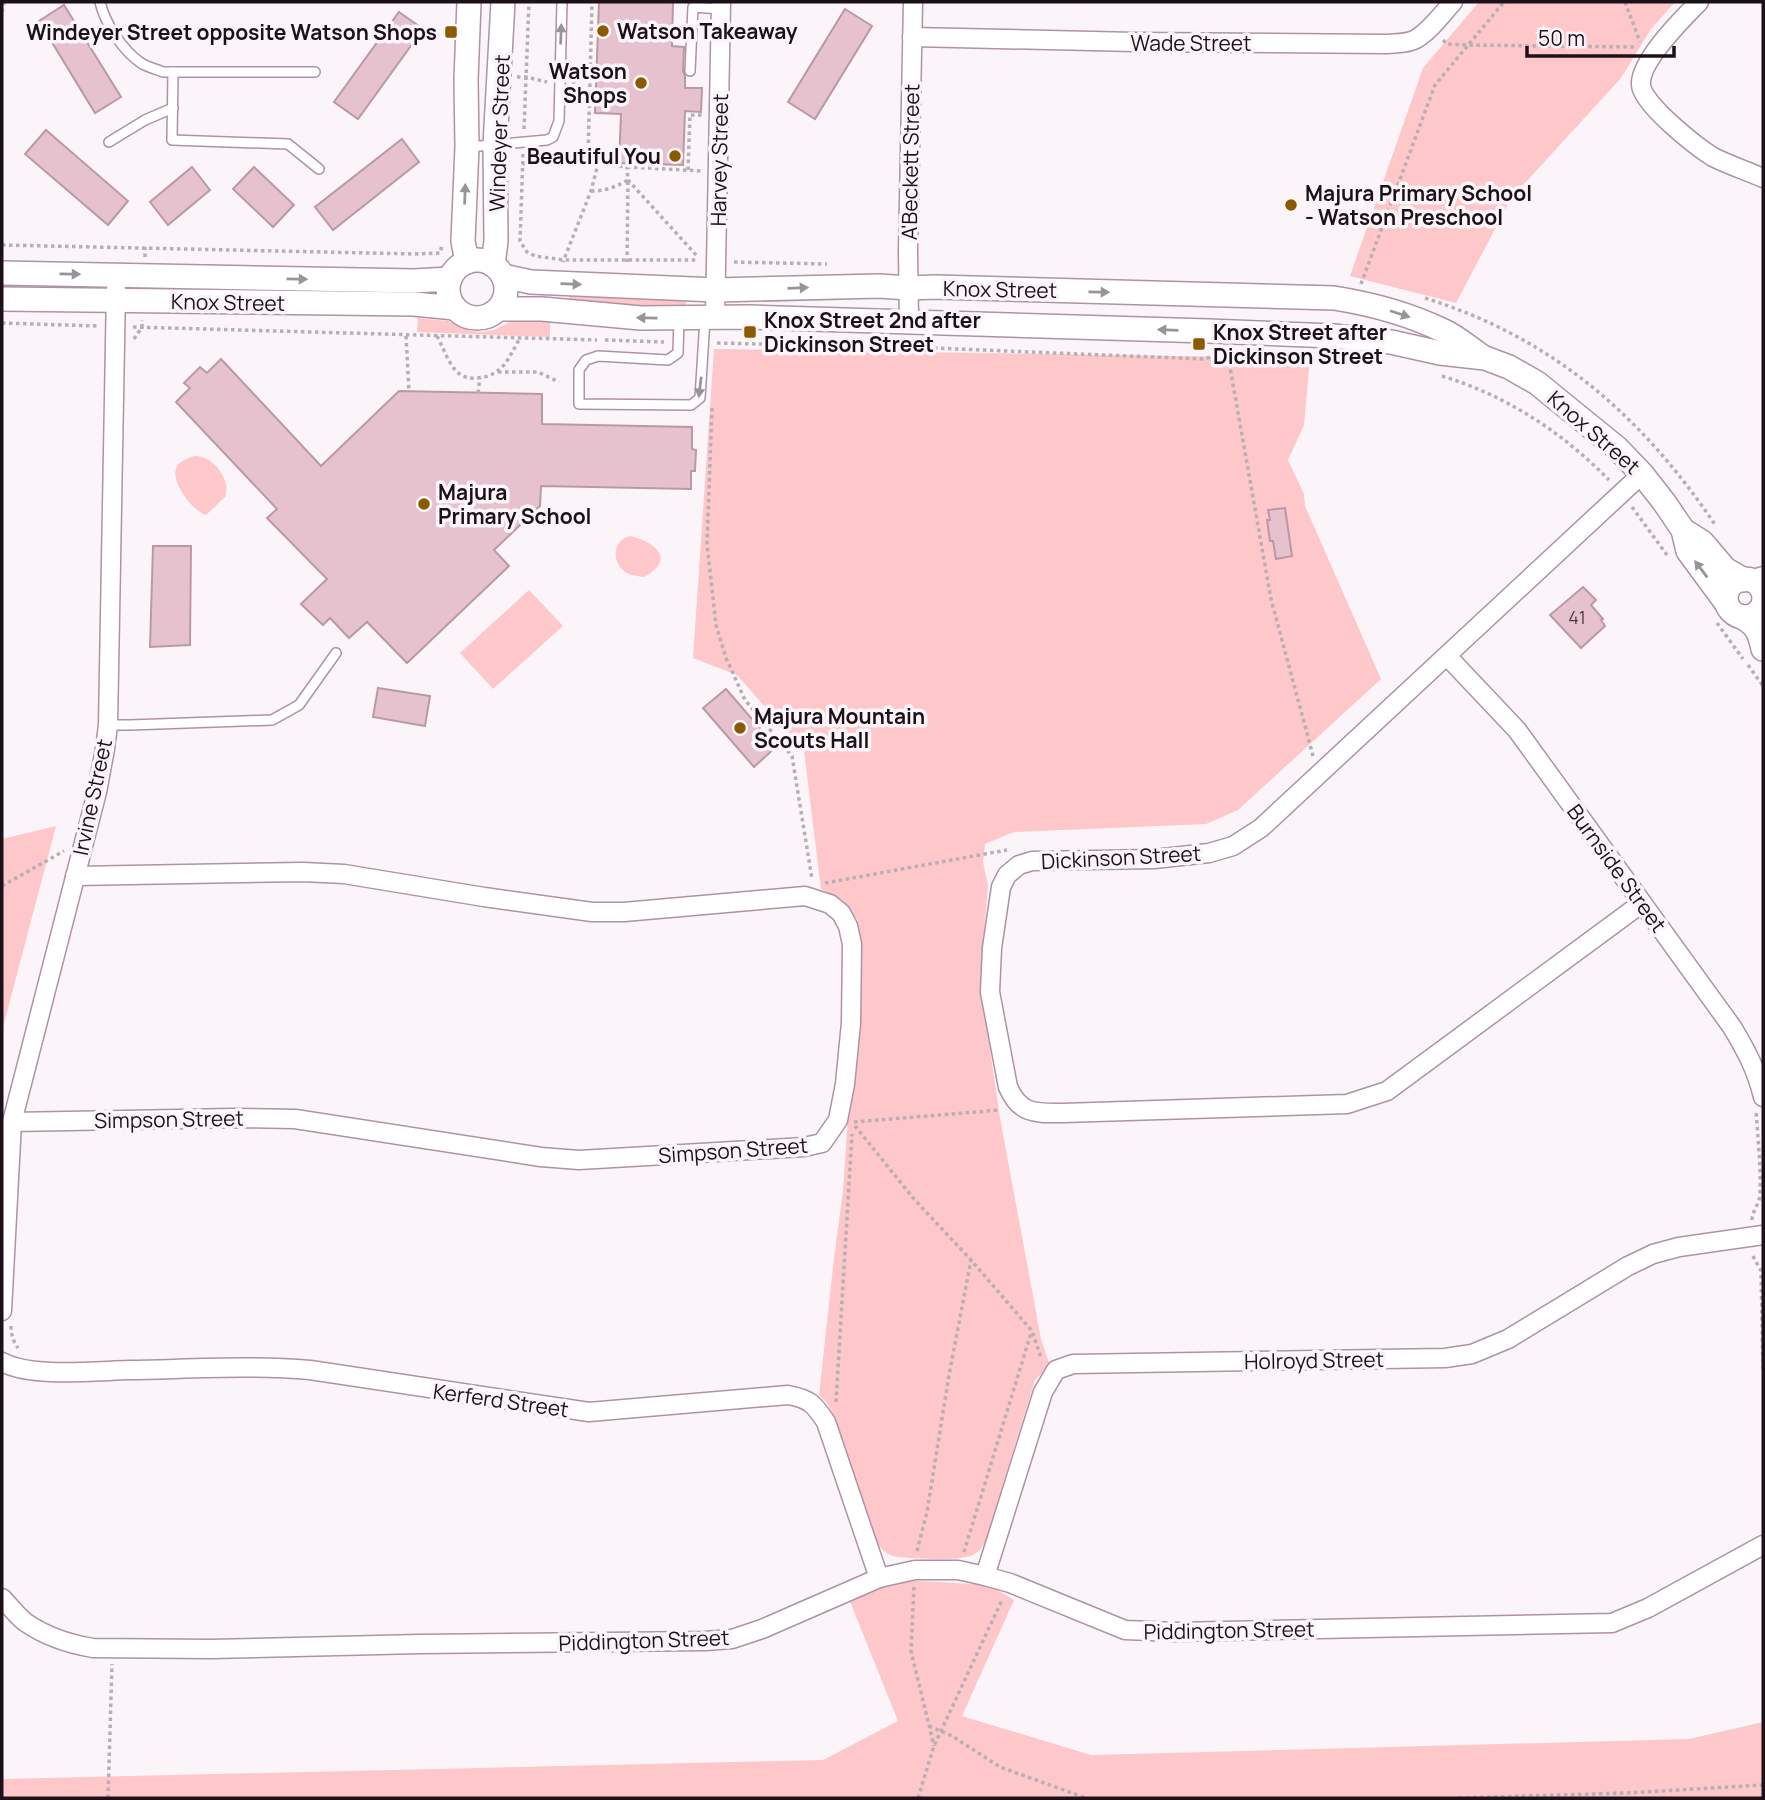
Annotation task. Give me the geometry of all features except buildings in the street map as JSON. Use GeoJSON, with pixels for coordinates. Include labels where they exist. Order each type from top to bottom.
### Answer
{"type":"FeatureCollection","features":[{"type":"Feature","properties":{"kind":"street","name":"Windeyer Street"},"geometry":{"type":"LineString","coordinates":[[467,262],[463,240],[469,2]]}},
{"type":"Feature","properties":{"kind":"street","name":"Windeyer Street"},"geometry":{"type":"LineString","coordinates":[[498,270],[495,145],[503,2]]}},
{"type":"Feature","properties":{"kind":"street","name":"A'Beckett Street"},"geometry":{"type":"LineString","coordinates":[[909,322],[913,2]]}},
{"type":"Feature","properties":{"kind":"street","name":"Wade Street"},"geometry":{"type":"LineString","coordinates":[[912,37],[1135,43],[1404,43],[1416,39],[1453,2]]}},
{"type":"Feature","properties":{"kind":"street"},"geometry":{"type":"LineString","coordinates":[[1699,2],[1652,55],[1643,73],[1641,86],[1649,103],[1701,149],[1763,178]]}},
{"type":"Feature","properties":{"kind":"street","name":"Harvey Street"},"geometry":{"type":"LineString","coordinates":[[710,318],[716,290],[721,5]]}},
{"type":"Feature","properties":{"kind":"street"},"geometry":{"type":"LineString","coordinates":[[478,260],[498,270],[506,282],[504,301],[499,309],[488,317],[475,319],[463,315],[455,308],[448,295],[450,279],[456,269],[467,262],[478,260]]}},
{"type":"Feature","properties":{"kind":"street","name":"Knox Street"},"geometry":{"type":"LineString","coordinates":[[498,270],[531,282],[716,290],[880,286],[1334,298],[1356,301],[1404,314],[1446,332],[1485,358],[1509,367],[1537,383],[1600,433],[1642,474],[1683,530],[1702,542],[1725,569],[1753,578]]}},
{"type":"Feature","properties":{"kind":"street","name":"Knox Street"},"geometry":{"type":"LineString","coordinates":[[2,273],[414,281],[450,279]]}},
{"type":"Feature","properties":{"kind":"street","name":"Irvine Street"},"geometry":{"type":"LineString","coordinates":[[2,1311],[12,1122],[99,781],[108,725],[117,275]]}},
{"type":"Feature","properties":{"kind":"street","name":"Knox Street"},"geometry":{"type":"LineString","coordinates":[[2,299],[414,304],[455,308]]}},
{"type":"Feature","properties":{"kind":"street","name":"Knox Street"},"geometry":{"type":"LineString","coordinates":[[499,309],[542,309],[641,318],[909,322],[1335,336],[1391,342],[1440,353],[1485,358]]}},
{"type":"Feature","properties":{"kind":"street","name":"Dickinson Street"},"geometry":{"type":"LineString","coordinates":[[1021,1107],[1013,1099],[1008,1087],[990,992],[992,947],[1001,887],[1007,875],[1019,865],[1032,861],[1154,859],[1209,853],[1233,846],[1261,828],[1642,474]]}},
{"type":"Feature","properties":{"kind":"street","name":"Knox Street"},"geometry":{"type":"LineString","coordinates":[[1683,530],[1688,551],[1733,610],[1755,627],[1763,649]]}},
{"type":"Feature","properties":{"kind":"street"},"geometry":{"type":"LineString","coordinates":[[1753,578],[1761,590],[1763,603],[1754,614],[1748,616],[1733,610],[1726,597],[1729,587],[1738,581],[1753,578]]}},
{"type":"Feature","properties":{"kind":"street","name":"Burnside Street"},"geometry":{"type":"LineString","coordinates":[[1447,656],[1517,730],[1732,1027],[1749,1055],[1760,1082],[1760,1103]]}},
{"type":"Feature","properties":{"kind":"street"},"geometry":{"type":"LineString","coordinates":[[75,876],[303,872],[344,874],[592,912],[624,912],[809,890],[841,913],[848,926],[852,944],[851,1023],[845,1084],[845,1121]]}},
{"type":"Feature","properties":{"kind":"street"},"geometry":{"type":"LineString","coordinates":[[1021,1107],[1031,1112],[1063,1113],[1347,1104],[1387,1091],[1642,903]]}},
{"type":"Feature","properties":{"kind":"street","name":"Simpson Street"},"geometry":{"type":"LineString","coordinates":[[12,1122],[295,1119],[541,1157],[579,1160],[804,1147],[822,1143],[845,1121]]}},
{"type":"Feature","properties":{"kind":"street","name":"Holroyd Street"},"geometry":{"type":"LineString","coordinates":[[1048,1380],[1056,1370],[1073,1364],[1434,1358],[1472,1354],[1508,1339],[1628,1266],[1653,1254],[1679,1247],[1763,1235]]}},
{"type":"Feature","properties":{"kind":"street","name":"Kerferd Street"},"geometry":{"type":"LineString","coordinates":[[2,1362],[11,1368],[49,1372],[265,1367],[310,1370],[589,1412],[788,1395],[804,1398],[816,1407],[826,1422],[879,1578]]}},
{"type":"Feature","properties":{"kind":"street"},"geometry":{"type":"LineString","coordinates":[[985,1576],[1048,1380]]}},
{"type":"Feature","properties":{"kind":"street","name":"Piddington Street"},"geometry":{"type":"LineString","coordinates":[[2,1598],[24,1621],[48,1635],[83,1646],[113,1648],[211,1649],[732,1639],[762,1629],[879,1578],[915,1570],[958,1570],[1010,1583],[1125,1630],[1176,1632],[1612,1623],[1648,1608],[1763,1545]]}},
{"type":"Feature","properties":{"kind":"lane"},"geometry":{"type":"LineString","coordinates":[[100,2],[111,27],[125,48],[142,64],[163,72],[315,72]]}},
{"type":"Feature","properties":{"kind":"lane"},"geometry":{"type":"LineString","coordinates":[[467,147],[524,143],[553,137],[559,121],[562,2]]}},
{"type":"Feature","properties":{"kind":"lane"},"geometry":{"type":"LineString","coordinates":[[691,71],[693,7],[721,5]]}},
{"type":"Feature","properties":{"kind":"lane"},"geometry":{"type":"LineString","coordinates":[[173,72],[172,140],[288,144],[319,169]]}},
{"type":"Feature","properties":{"kind":"lane"},"geometry":{"type":"LineString","coordinates":[[109,142],[145,120],[173,108]]}},
{"type":"Feature","properties":{"kind":"lane"},"geometry":{"type":"LineString","coordinates":[[679,317],[678,354],[668,359],[598,356],[586,360],[579,370],[579,404],[691,405],[700,398],[704,343],[710,318]]}},
{"type":"Feature","properties":{"kind":"lane"},"geometry":{"type":"LineString","coordinates":[[108,725],[272,720],[299,705],[336,653]]}},
{"type":"Feature","properties":{"kind":"path"},"geometry":{"type":"LineString","coordinates":[[2,12],[4,2]]}},
{"type":"Feature","properties":{"kind":"path"},"geometry":{"type":"LineString","coordinates":[[523,164],[588,157],[595,158],[598,164],[591,191],[564,260],[535,256],[527,252],[520,241],[529,2]]}},
{"type":"Feature","properties":{"kind":"path"},"geometry":{"type":"LineString","coordinates":[[588,157],[592,2]]}},
{"type":"Feature","properties":{"kind":"path"},"geometry":{"type":"LineString","coordinates":[[1361,284],[1435,85],[1504,2]]}},
{"type":"Feature","properties":{"kind":"path"},"geometry":{"type":"LineString","coordinates":[[1430,27],[1447,44],[1634,48],[1641,45],[1625,2]]}},
{"type":"Feature","properties":{"kind":"path"},"geometry":{"type":"LineString","coordinates":[[591,74],[597,78]]}},
{"type":"Feature","properties":{"kind":"path"},"geometry":{"type":"LineString","coordinates":[[570,84],[591,74]]}},
{"type":"Feature","properties":{"kind":"path"},"geometry":{"type":"LineString","coordinates":[[598,164],[703,171]]}},
{"type":"Feature","properties":{"kind":"path"},"geometry":{"type":"LineString","coordinates":[[627,167],[627,260]]}},
{"type":"Feature","properties":{"kind":"path"},"geometry":{"type":"LineString","coordinates":[[591,191],[610,188],[628,180]]}},
{"type":"Feature","properties":{"kind":"path"},"geometry":{"type":"LineString","coordinates":[[628,180],[701,260],[701,247]]}},
{"type":"Feature","properties":{"kind":"path"},"geometry":{"type":"LineString","coordinates":[[2,245],[415,254],[440,253],[443,240]]}},
{"type":"Feature","properties":{"kind":"path"},"geometry":{"type":"LineString","coordinates":[[2,323],[679,342]]}},
{"type":"Feature","properties":{"kind":"path"},"geometry":{"type":"LineString","coordinates":[[406,335],[409,391]]}},
{"type":"Feature","properties":{"kind":"path"},"geometry":{"type":"LineString","coordinates":[[437,336],[456,371],[471,379],[491,376],[498,372],[507,362],[520,338]]}},
{"type":"Feature","properties":{"kind":"path"},"geometry":{"type":"LineString","coordinates":[[704,343],[933,348],[1203,359],[1228,355],[1253,356]]}},
{"type":"Feature","properties":{"kind":"path"},"geometry":{"type":"LineString","coordinates":[[1221,344],[1228,355],[1271,599],[1294,691],[1319,774]]}},
{"type":"Feature","properties":{"kind":"path"},"geometry":{"type":"LineString","coordinates":[[498,372],[538,372],[559,382]]}},
{"type":"Feature","properties":{"kind":"path"},"geometry":{"type":"LineString","coordinates":[[1433,373],[1500,399],[1558,433],[1621,494]]}},
{"type":"Feature","properties":{"kind":"path"},"geometry":{"type":"LineString","coordinates":[[478,393],[480,378]]}},
{"type":"Feature","properties":{"kind":"path"},"geometry":{"type":"LineString","coordinates":[[712,397],[708,544],[716,625],[726,658],[745,700],[792,756],[809,890]]}},
{"type":"Feature","properties":{"kind":"path"},"geometry":{"type":"LineString","coordinates":[[2,886],[84,840]]}},
{"type":"Feature","properties":{"kind":"path"},"geometry":{"type":"LineString","coordinates":[[809,890],[1010,850],[1019,865]]}},
{"type":"Feature","properties":{"kind":"path"},"geometry":{"type":"LineString","coordinates":[[809,890],[827,887]]}},
{"type":"Feature","properties":{"kind":"path"},"geometry":{"type":"LineString","coordinates":[[1752,1215],[1758,1207],[1759,1199],[1760,1103]]}},
{"type":"Feature","properties":{"kind":"path"},"geometry":{"type":"LineString","coordinates":[[845,1121],[1021,1107]]}},
{"type":"Feature","properties":{"kind":"path"},"geometry":{"type":"LineString","coordinates":[[826,1422],[836,1409],[845,1121],[854,1111]]}},
{"type":"Feature","properties":{"kind":"path"},"geometry":{"type":"LineString","coordinates":[[845,1121],[1032,1331],[1048,1380]]}},
{"type":"Feature","properties":{"kind":"path"},"geometry":{"type":"LineString","coordinates":[[1752,1254],[1761,1271],[1763,1373]]}},
{"type":"Feature","properties":{"kind":"path"},"geometry":{"type":"LineString","coordinates":[[923,1553],[916,1553],[927,1512],[971,1260]]}},
{"type":"Feature","properties":{"kind":"path"},"geometry":{"type":"LineString","coordinates":[[956,1552],[965,1552],[1032,1331]]}},
{"type":"Feature","properties":{"kind":"path"},"geometry":{"type":"LineString","coordinates":[[915,1570],[911,1651],[934,1746]]}},
{"type":"Feature","properties":{"kind":"path"},"geometry":{"type":"LineString","coordinates":[[918,1798],[934,1746],[1010,1583]]}},
{"type":"Feature","properties":{"kind":"path"},"geometry":{"type":"LineString","coordinates":[[108,1798],[113,1648]]}},
{"type":"Feature","properties":{"kind":"path"},"geometry":{"type":"LineString","coordinates":[[929,1726],[1000,1767],[1086,1798]]}},
{"type":"Feature","properties":{"kind":"path"},"geometry":{"type":"LineString","coordinates":[[1460,1798],[1626,1793],[1763,1785]]}},
{"type":"Feature","properties":{"kind":"shaded area"},"geometry":{"type":"Polygon","coordinates":[[[1479,2],[1675,2],[1651,29],[1621,78],[1514,193],[1456,303],[1350,276],[1423,68],[1479,2]]]}},
{"type":"Feature","properties":{"kind":"shaded area"},"geometry":{"type":"Polygon","coordinates":[[[569,293],[686,296],[686,308],[681,310],[570,305],[569,293]]]}},
{"type":"Feature","properties":{"kind":"shaded area"},"geometry":{"type":"Polygon","coordinates":[[[550,315],[550,337],[417,332],[418,318],[448,321],[470,331],[483,332],[494,330],[516,319],[550,315]]]}},
{"type":"Feature","properties":{"kind":"shaded area"},"geometry":{"type":"Polygon","coordinates":[[[714,349],[1310,358],[1304,425],[1288,460],[1304,494],[1305,506],[1381,679],[1238,810],[1206,824],[1014,832],[985,844],[983,862],[988,886],[980,981],[1000,1118],[1041,1339],[1050,1366],[1035,1380],[985,1542],[976,1553],[961,1558],[897,1557],[882,1549],[873,1533],[836,1420],[827,1403],[819,1395],[843,1191],[858,921],[843,900],[821,889],[804,751],[737,675],[693,658],[714,349]]]}},
{"type":"Feature","properties":{"kind":"shaded area"},"geometry":{"type":"Polygon","coordinates":[[[194,456],[205,458],[215,465],[225,480],[225,497],[206,515],[184,496],[175,475],[179,464],[194,456]]]}},
{"type":"Feature","properties":{"kind":"shaded area"},"geometry":{"type":"Polygon","coordinates":[[[630,536],[647,542],[659,552],[659,564],[644,577],[627,573],[618,564],[617,547],[624,538],[630,536]]]}},
{"type":"Feature","properties":{"kind":"shaded area"},"geometry":{"type":"Polygon","coordinates":[[[529,590],[563,626],[493,689],[460,653],[529,590]]]}},
{"type":"Feature","properties":{"kind":"shaded area"},"geometry":{"type":"Polygon","coordinates":[[[56,826],[2,1031],[2,839],[56,826]]]}},
{"type":"Feature","properties":{"kind":"shaded area"},"geometry":{"type":"Polygon","coordinates":[[[902,1580],[989,1585],[1014,1600],[962,1716],[1091,1755],[1689,1739],[1763,1722],[1763,1798],[2,1798],[2,1779],[823,1760],[898,1721],[849,1599],[902,1580]]]}},
{"type":"Feature","properties":{"kind":"place","name":"Watson Takeaway"},"geometry":{"type":"Point","coordinates":[603,31]}},
{"type":"Feature","properties":{"kind":"place","name":"Windeyer Street opposite Watson Shops"},"geometry":{"type":"Point","coordinates":[451,32]}},
{"type":"Feature","properties":{"kind":"place","name":"Watson Shops"},"geometry":{"type":"Point","coordinates":[641,83]}},
{"type":"Feature","properties":{"kind":"place","name":"Beautiful You"},"geometry":{"type":"Point","coordinates":[675,156]}},
{"type":"Feature","properties":{"kind":"place","name":"Majura Primary School - Watson Preschool"},"geometry":{"type":"Point","coordinates":[1291,205]}},
{"type":"Feature","properties":{"kind":"place","name":"Knox Street 2nd after Dickinson Street"},"geometry":{"type":"Point","coordinates":[750,332]}},
{"type":"Feature","properties":{"kind":"place","name":"Knox Street after Dickinson Street"},"geometry":{"type":"Point","coordinates":[1199,344]}},
{"type":"Feature","properties":{"kind":"place","name":"Majura Primary School"},"geometry":{"type":"Point","coordinates":[424,504]}},
{"type":"Feature","properties":{"kind":"place","name":"Majura Mountain Scouts Hall"},"geometry":{"type":"Point","coordinates":[740,728]}}]}
